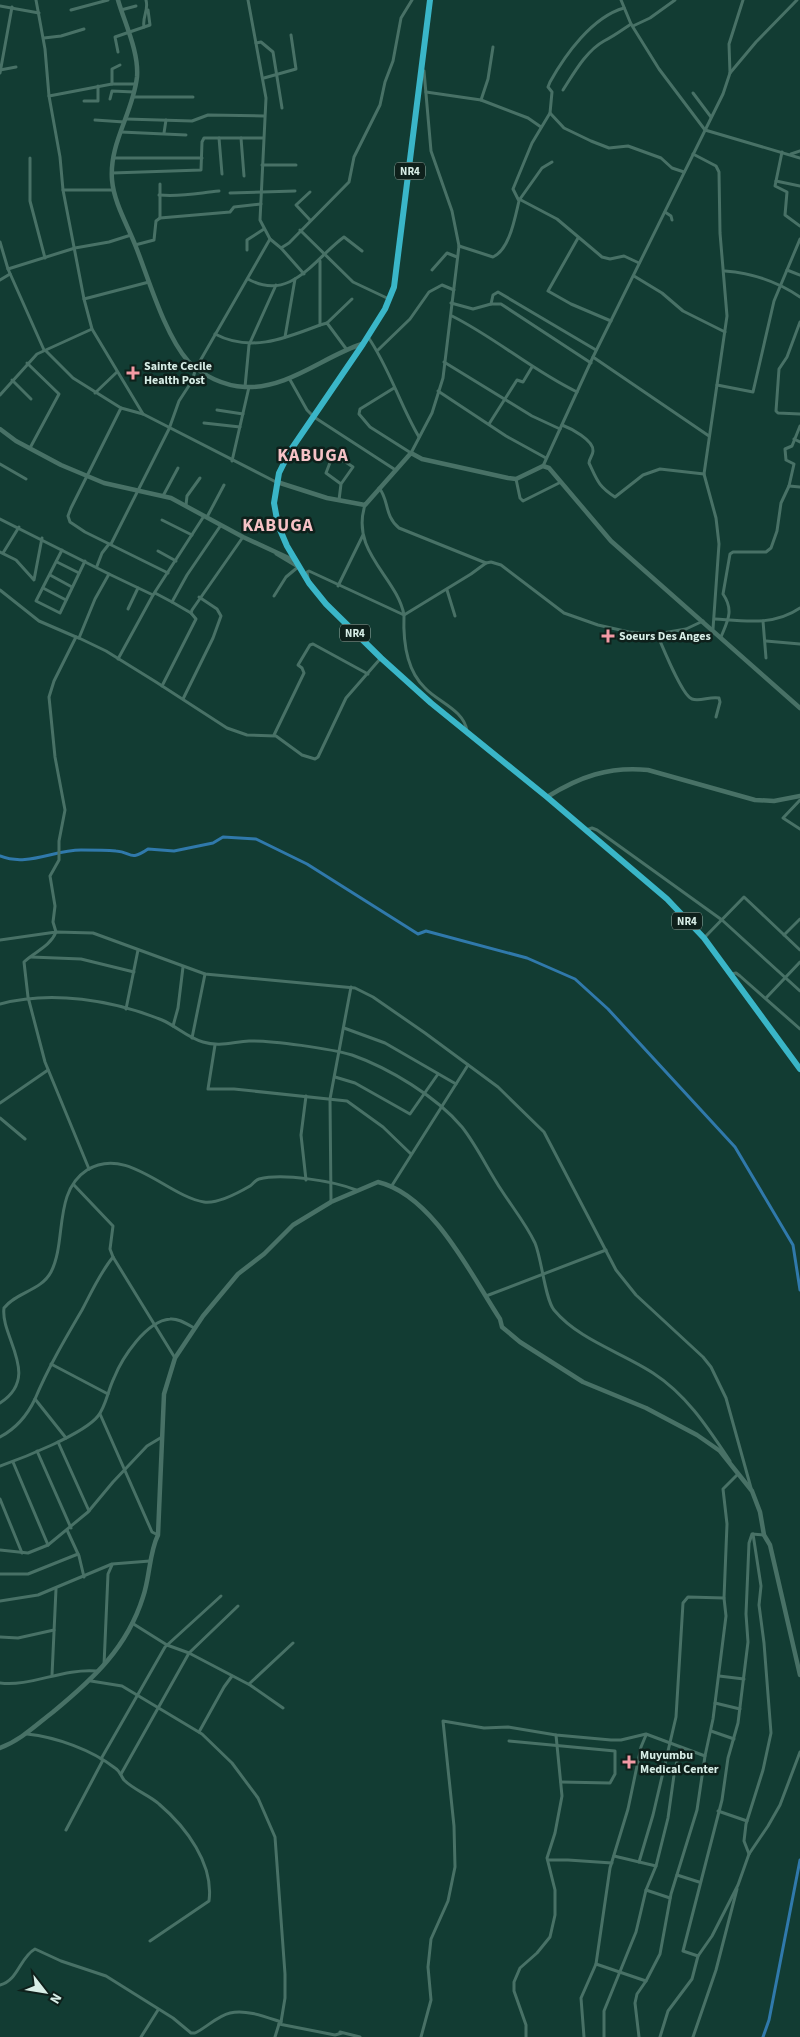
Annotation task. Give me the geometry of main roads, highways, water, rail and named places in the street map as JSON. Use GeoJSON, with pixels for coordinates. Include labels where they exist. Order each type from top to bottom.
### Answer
{"type":"FeatureCollection","features":[{"type":"Feature","properties":{"kind":"highway","name":"NR4"},"geometry":{"type":"LineString","coordinates":[[430,0],[398,266],[390,300],[364,344],[283,462],[276,482],[274,503],[281,534],[309,583],[330,610],[381,658],[467,732],[667,899],[704,938],[800,1069]]}},
{"type":"Feature","properties":{"kind":"main road"},"geometry":{"type":"LineString","coordinates":[[118,0],[136,64],[136,84],[113,158],[114,190],[149,282],[178,347],[196,368],[222,383],[247,387],[263,385],[289,377],[364,344]]}},
{"type":"Feature","properties":{"kind":"main road"},"geometry":{"type":"LineString","coordinates":[[0,428],[50,460],[104,483],[163,496],[186,505],[205,517],[297,564]]}},
{"type":"Feature","properties":{"kind":"main road"},"geometry":{"type":"LineString","coordinates":[[276,482],[339,500],[365,505],[394,469],[411,453],[422,459],[516,479],[543,466],[549,468],[562,482],[578,505],[611,541],[704,620],[752,667],[800,708]]}},
{"type":"Feature","properties":{"kind":"main road"},"geometry":{"type":"LineString","coordinates":[[547,797],[594,773],[612,769],[634,769],[655,772],[755,800],[774,801],[800,796]]}},
{"type":"Feature","properties":{"kind":"main road"},"geometry":{"type":"LineString","coordinates":[[0,1748],[27,1734],[91,1681],[121,1645],[132,1622],[143,1597],[154,1544],[158,1535],[164,1394],[175,1358],[194,1328],[238,1274],[264,1254],[293,1225],[331,1202],[378,1182],[391,1187],[415,1202],[437,1226],[470,1269],[500,1319],[502,1327],[525,1346],[593,1387],[646,1408],[691,1432],[720,1451],[733,1465],[737,1475],[752,1491],[760,1512],[764,1535],[770,1545],[784,1613],[800,1675]]}},
{"type":"Feature","properties":{"kind":"waterway"},"geometry":{"type":"LineString","coordinates":[[0,856],[20,860],[81,850],[116,851],[134,856],[148,849],[174,851],[213,843],[223,837],[256,839],[307,864],[418,934],[426,931],[527,958],[575,979],[608,1009],[735,1147],[793,1245],[800,1290]]}},
{"type":"Feature","properties":{"kind":"waterway"},"geometry":{"type":"LineString","coordinates":[[763,2037],[769,2020],[800,1860]]}},
{"type":"Feature","properties":{"kind":"place","name":"Sainte Cecile Health Post"},"geometry":{"type":"Point","coordinates":[133,373]}},
{"type":"Feature","properties":{"kind":"place","name":"Soeurs Des Anges"},"geometry":{"type":"Point","coordinates":[608,636]}},
{"type":"Feature","properties":{"kind":"place","name":"Muyumbu Medical Center"},"geometry":{"type":"Point","coordinates":[629,1762]}},
{"type":"Feature","properties":{"kind":"district","name":"KABUGA"},"geometry":{"type":"Point","coordinates":[313,455]}},
{"type":"Feature","properties":{"kind":"district","name":"KABUGA"},"geometry":{"type":"Point","coordinates":[278,525]}}]}
